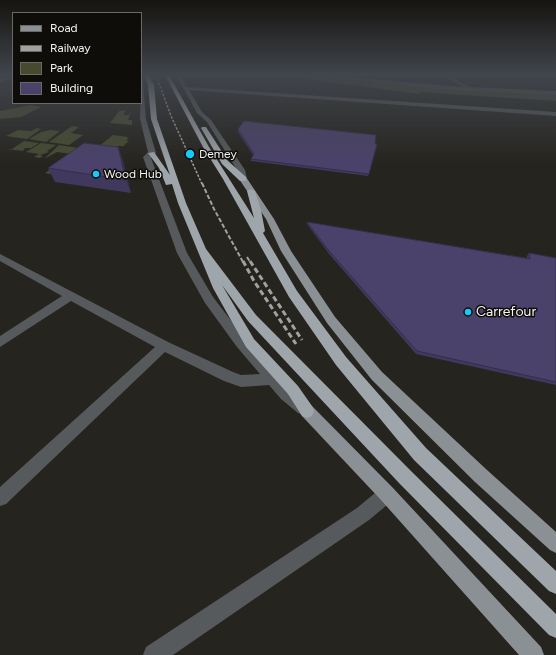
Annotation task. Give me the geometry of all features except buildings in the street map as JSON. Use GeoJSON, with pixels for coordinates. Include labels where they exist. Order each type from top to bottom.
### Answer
{"type":"FeatureCollection","features":[{"type":"Feature","properties":{"kind":"highway"},"geometry":{"type":"LineString","coordinates":[[153,106],[154,119],[182,203],[218,288],[250,343],[293,390],[307,411]]}},
{"type":"Feature","properties":{"kind":"highway"},"geometry":{"type":"LineString","coordinates":[[184,106],[206,147],[227,179],[293,294],[314,326],[366,393],[420,454],[556,584]]}},
{"type":"Feature","properties":{"kind":"highway"},"geometry":{"type":"LineString","coordinates":[[190,116],[200,123],[208,133],[225,162],[243,178]]}},
{"type":"Feature","properties":{"kind":"highway"},"geometry":{"type":"LineString","coordinates":[[152,153],[163,168],[169,184],[182,203]]}},
{"type":"Feature","properties":{"kind":"highway"},"geometry":{"type":"LineString","coordinates":[[251,191],[257,210],[261,238]]}},
{"type":"Feature","properties":{"kind":"highway"},"geometry":{"type":"LineString","coordinates":[[202,250],[252,318],[400,471],[556,628]]}},
{"type":"Feature","properties":{"kind":"main road"},"geometry":{"type":"LineString","coordinates":[[243,178],[270,219],[286,252],[335,325],[377,376],[481,476],[556,544]]}},
{"type":"Feature","properties":{"kind":"main road"},"geometry":{"type":"LineString","coordinates":[[307,411],[387,494],[533,655]]}},
{"type":"Feature","properties":{"kind":"street"},"geometry":{"type":"LineString","coordinates":[[142,106],[143,119],[152,153],[147,157],[182,253],[209,300],[241,343],[286,395],[307,411]]}},
{"type":"Feature","properties":{"kind":"street"},"geometry":{"type":"LineString","coordinates":[[196,106],[200,113],[209,121],[241,170],[243,178]]}},
{"type":"Feature","properties":{"kind":"street"},"geometry":{"type":"LineString","coordinates":[[436,106],[556,114]]}},
{"type":"Feature","properties":{"kind":"street"},"geometry":{"type":"LineString","coordinates":[[0,256],[164,346],[229,377],[241,381],[272,379]]}},
{"type":"Feature","properties":{"kind":"street"},"geometry":{"type":"LineString","coordinates":[[0,342],[71,295]]}},
{"type":"Feature","properties":{"kind":"street"},"geometry":{"type":"LineString","coordinates":[[0,498],[164,346]]}},
{"type":"Feature","properties":{"kind":"street"},"geometry":{"type":"LineString","coordinates":[[154,655],[368,511],[387,494]]}},
{"type":"Feature","properties":{"kind":"green space"},"geometry":{"type":"Polygon","coordinates":[[[28,106],[41,107],[21,117],[0,119],[0,111],[28,106]]]}},
{"type":"Feature","properties":{"kind":"green space"},"geometry":{"type":"Polygon","coordinates":[[[126,110],[123,115],[129,115],[132,111],[128,120],[132,120],[132,125],[110,123],[119,111],[126,110]]]}},
{"type":"Feature","properties":{"kind":"green space"},"geometry":{"type":"Polygon","coordinates":[[[72,126],[79,127],[71,133],[83,135],[69,145],[49,142],[72,126]]]}},
{"type":"Feature","properties":{"kind":"green space"},"geometry":{"type":"Polygon","coordinates":[[[37,128],[41,129],[27,139],[6,136],[18,130],[31,131],[37,128]]]}},
{"type":"Feature","properties":{"kind":"green space"},"geometry":{"type":"Polygon","coordinates":[[[50,130],[60,131],[46,142],[29,139],[41,132],[50,130]]]}},
{"type":"Feature","properties":{"kind":"green space"},"geometry":{"type":"Polygon","coordinates":[[[113,135],[128,137],[127,138],[129,139],[126,140],[129,142],[124,146],[117,146],[114,148],[98,147],[113,135]]]}},
{"type":"Feature","properties":{"kind":"green space"},"geometry":{"type":"Polygon","coordinates":[[[24,141],[39,143],[31,148],[25,148],[23,151],[7,149],[12,149],[24,141]]]}},
{"type":"Feature","properties":{"kind":"green space"},"geometry":{"type":"Polygon","coordinates":[[[41,143],[56,145],[47,151],[49,152],[40,155],[43,156],[40,158],[34,157],[39,154],[26,152],[41,143]]]}},
{"type":"Feature","properties":{"kind":"green space"},"geometry":{"type":"Polygon","coordinates":[[[59,145],[85,149],[50,174],[45,173],[72,154],[57,152],[44,159],[59,145]]]}},
{"type":"Feature","properties":{"kind":"railway"},"geometry":{"type":"LineString","coordinates":[[167,106],[202,184]]}},
{"type":"Feature","properties":{"kind":"railway"},"geometry":{"type":"LineString","coordinates":[[202,183],[214,209],[243,262]]}},
{"type":"Feature","properties":{"kind":"railway"},"geometry":{"type":"LineString","coordinates":[[247,257],[250,262]]}},
{"type":"Feature","properties":{"kind":"railway"},"geometry":{"type":"LineString","coordinates":[[243,261],[254,281],[296,344]]}},
{"type":"Feature","properties":{"kind":"railway"},"geometry":{"type":"LineString","coordinates":[[250,261],[302,340]]}},
{"type":"Feature","properties":{"kind":"place","name":"Demey"},"geometry":{"type":"Point","coordinates":[190,154]}},
{"type":"Feature","properties":{"kind":"place","name":"Wood Hub"},"geometry":{"type":"Point","coordinates":[96,174]}},
{"type":"Feature","properties":{"kind":"place","name":"Carrefour"},"geometry":{"type":"Point","coordinates":[468,312]}}]}
